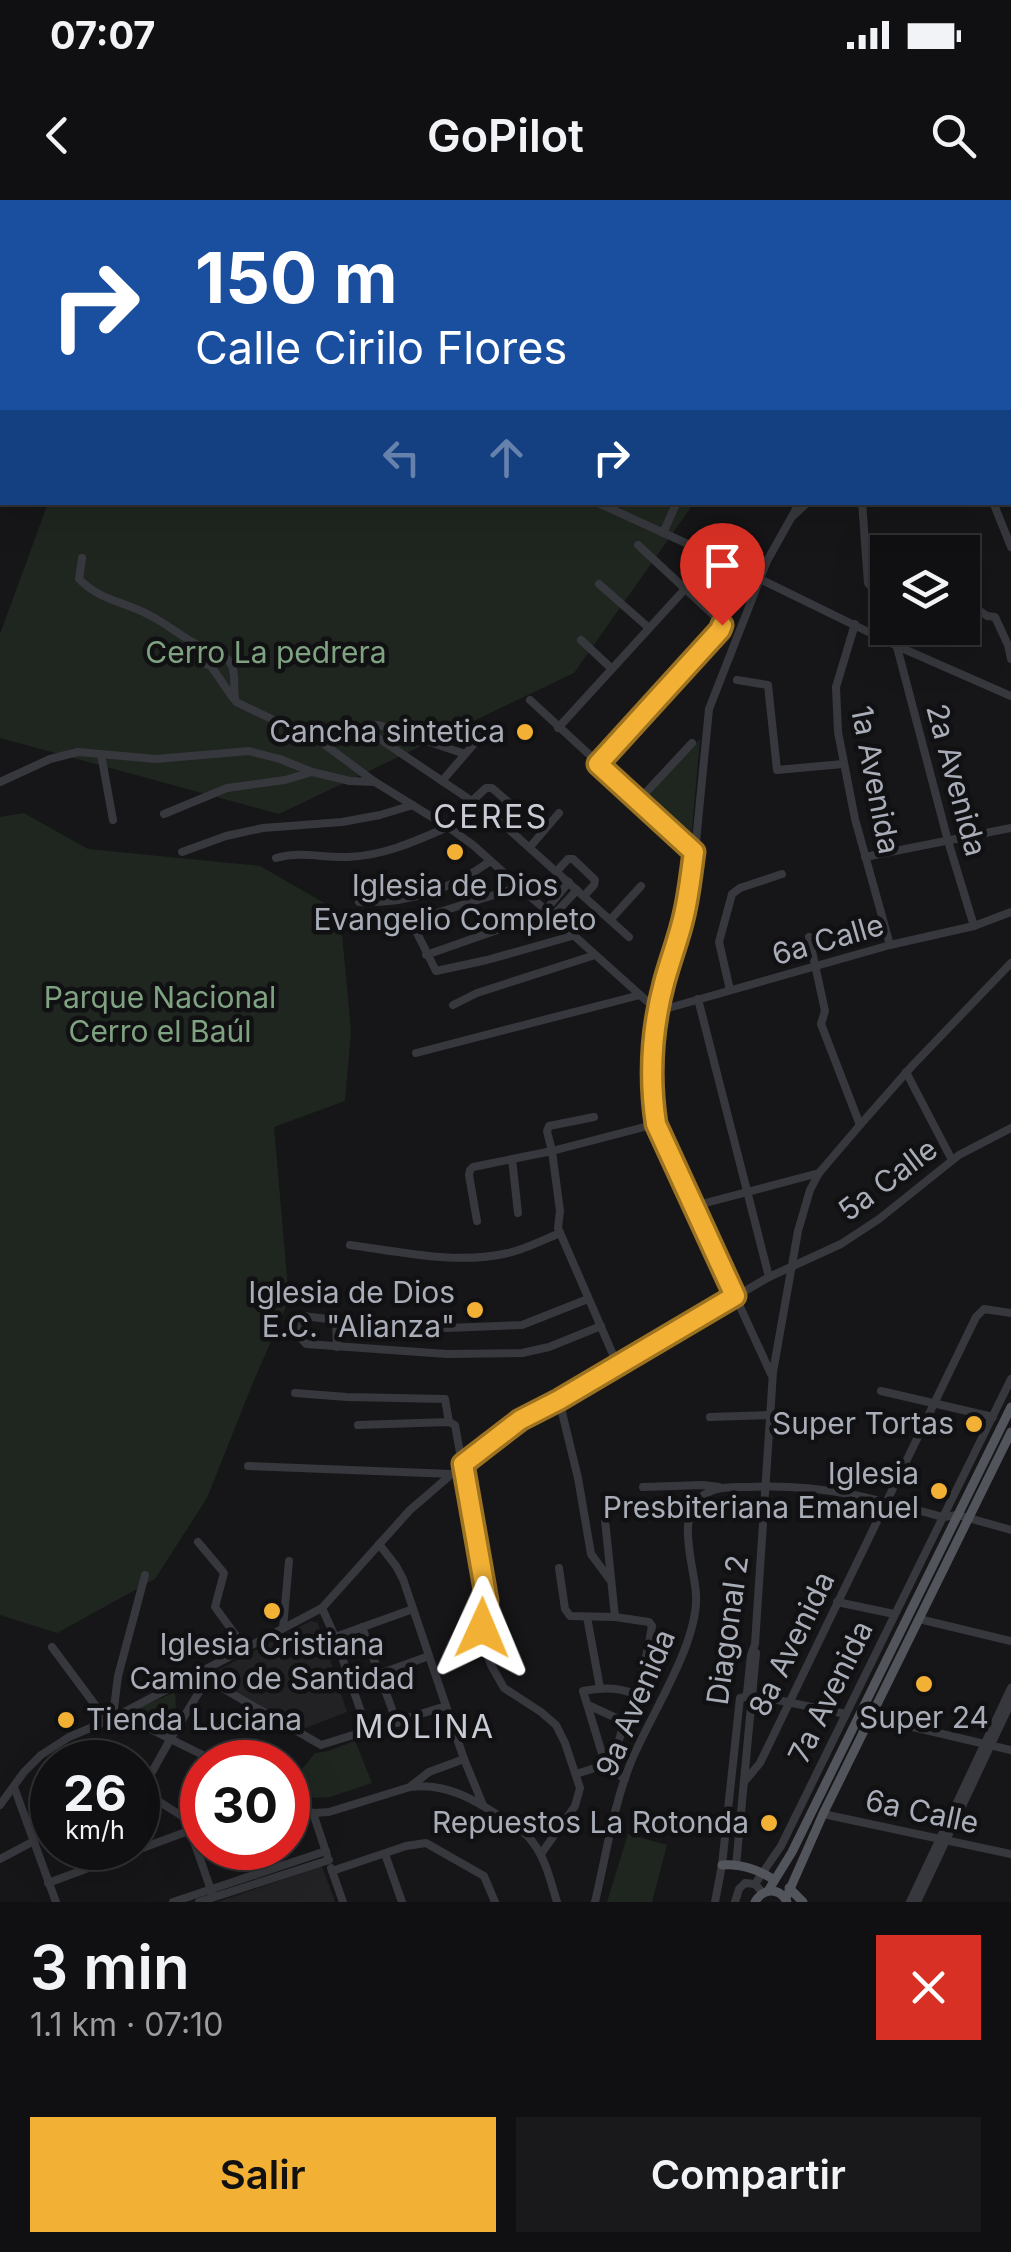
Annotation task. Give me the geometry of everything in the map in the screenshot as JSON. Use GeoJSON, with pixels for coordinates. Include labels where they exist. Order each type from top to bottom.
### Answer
{"type":"FeatureCollection","features":[{"type":"Feature","properties":{"kind":"main road"},"geometry":{"type":"LineString","coordinates":[[788,1898],[823,1814],[919,1619],[1011,1407]]}},
{"type":"Feature","properties":{"kind":"main road"},"geometry":{"type":"LineString","coordinates":[[755,1902],[792,1852],[963,1517],[1011,1432]]}},
{"type":"Feature","properties":{"kind":"main road"},"geometry":{"type":"LineString","coordinates":[[780,1846],[792,1852]]}},
{"type":"Feature","properties":{"kind":"main road"},"geometry":{"type":"LineString","coordinates":[[722,1865],[764,1873],[774,1880]]}},
{"type":"Feature","properties":{"kind":"main road"},"geometry":{"type":"LineString","coordinates":[[766,1892],[803,1902]]}},
{"type":"Feature","properties":{"kind":"street"},"geometry":{"type":"LineString","coordinates":[[602,505],[870,631]]}},
{"type":"Feature","properties":{"kind":"street"},"geometry":{"type":"LineString","coordinates":[[663,533],[676,505]]}},
{"type":"Feature","properties":{"kind":"street"},"geometry":{"type":"LineString","coordinates":[[773,1378],[656,1124],[652,1058],[664,983],[685,912],[709,709],[772,549],[799,505]]}},
{"type":"Feature","properties":{"kind":"street"},"geometry":{"type":"LineString","coordinates":[[794,515],[805,505]]}},
{"type":"Feature","properties":{"kind":"street"},"geometry":{"type":"LineString","coordinates":[[862,505],[870,585]]}},
{"type":"Feature","properties":{"kind":"street"},"geometry":{"type":"LineString","coordinates":[[1007,525],[1011,546]]}},
{"type":"Feature","properties":{"kind":"street"},"geometry":{"type":"LineString","coordinates":[[598,764],[722,625],[638,545]]}},
{"type":"Feature","properties":{"kind":"street"},"geometry":{"type":"LineString","coordinates":[[558,728],[717,557]]}},
{"type":"Feature","properties":{"kind":"street"},"geometry":{"type":"LineString","coordinates":[[82,558],[79,579],[97,594],[150,615],[230,662],[233,698]]}},
{"type":"Feature","properties":{"kind":"street"},"geometry":{"type":"LineString","coordinates":[[600,584],[649,628]]}},
{"type":"Feature","properties":{"kind":"street"},"geometry":{"type":"LineString","coordinates":[[980,612],[995,617],[1010,645],[1011,659]]}},
{"type":"Feature","properties":{"kind":"street","name":"1a Avenida"},"geometry":{"type":"LineString","coordinates":[[854,624],[836,688],[843,764],[890,945]]}},
{"type":"Feature","properties":{"kind":"street"},"geometry":{"type":"LineString","coordinates":[[581,640],[612,669]]}},
{"type":"Feature","properties":{"kind":"street"},"geometry":{"type":"LineString","coordinates":[[896,646],[1011,696]]}},
{"type":"Feature","properties":{"kind":"street","name":"2a Avenida"},"geometry":{"type":"LineString","coordinates":[[896,646],[974,926]]}},
{"type":"Feature","properties":{"kind":"street"},"geometry":{"type":"LineString","coordinates":[[184,656],[202,660],[217,672],[239,705],[324,744],[473,845],[658,1011]]}},
{"type":"Feature","properties":{"kind":"street"},"geometry":{"type":"LineString","coordinates":[[217,672],[232,667]]}},
{"type":"Feature","properties":{"kind":"street"},"geometry":{"type":"LineString","coordinates":[[737,680],[768,685],[778,770],[843,764]]}},
{"type":"Feature","properties":{"kind":"street"},"geometry":{"type":"LineString","coordinates":[[530,700],[694,852]]}},
{"type":"Feature","properties":{"kind":"street"},"geometry":{"type":"LineString","coordinates":[[465,754],[379,725],[370,729],[504,824],[629,936]]}},
{"type":"Feature","properties":{"kind":"street"},"geometry":{"type":"LineString","coordinates":[[442,780],[480,737]]}},
{"type":"Feature","properties":{"kind":"street"},"geometry":{"type":"LineString","coordinates":[[638,801],[692,743]]}},
{"type":"Feature","properties":{"kind":"street"},"geometry":{"type":"LineString","coordinates":[[0,782],[60,755],[86,752],[156,759],[249,750],[312,772],[375,782]]}},
{"type":"Feature","properties":{"kind":"street"},"geometry":{"type":"LineString","coordinates":[[101,754],[113,820]]}},
{"type":"Feature","properties":{"kind":"street"},"geometry":{"type":"LineString","coordinates":[[280,758],[285,780]]}},
{"type":"Feature","properties":{"kind":"street"},"geometry":{"type":"LineString","coordinates":[[164,814],[228,788],[312,772]]}},
{"type":"Feature","properties":{"kind":"street"},"geometry":{"type":"LineString","coordinates":[[472,802],[486,788],[492,788],[516,810],[504,824]]}},
{"type":"Feature","properties":{"kind":"street"},"geometry":{"type":"LineString","coordinates":[[182,852],[263,828],[342,822],[413,806]]}},
{"type":"Feature","properties":{"kind":"street"},"geometry":{"type":"LineString","coordinates":[[530,846],[560,813]]}},
{"type":"Feature","properties":{"kind":"street"},"geometry":{"type":"LineString","coordinates":[[276,858],[294,854],[352,857],[378,853],[407,846],[448,827]]}},
{"type":"Feature","properties":{"kind":"street"},"geometry":{"type":"LineString","coordinates":[[865,857],[1011,828]]}},
{"type":"Feature","properties":{"kind":"street"},"geometry":{"type":"LineString","coordinates":[[426,955],[549,914],[595,882],[570,858],[557,871]]}},
{"type":"Feature","properties":{"kind":"street"},"geometry":{"type":"LineString","coordinates":[[359,902],[377,903],[426,894],[458,882],[489,862]]}},
{"type":"Feature","properties":{"kind":"street"},"geometry":{"type":"LineString","coordinates":[[730,990],[719,942],[732,894],[782,874]]}},
{"type":"Feature","properties":{"kind":"street"},"geometry":{"type":"LineString","coordinates":[[549,914],[569,882]]}},
{"type":"Feature","properties":{"kind":"street"},"geometry":{"type":"LineString","coordinates":[[611,919],[641,886]]}},
{"type":"Feature","properties":{"kind":"street"},"geometry":{"type":"LineString","coordinates":[[519,887],[411,921],[436,972],[573,936]]}},
{"type":"Feature","properties":{"kind":"street","name":"6a Calle"},"geometry":{"type":"LineString","coordinates":[[658,1011],[890,945],[974,926],[1011,912]]}},
{"type":"Feature","properties":{"kind":"street"},"geometry":{"type":"LineString","coordinates":[[809,938],[825,1011],[821,1024],[860,1125]]}},
{"type":"Feature","properties":{"kind":"street"},"geometry":{"type":"LineString","coordinates":[[453,1006],[477,993],[594,956]]}},
{"type":"Feature","properties":{"kind":"street","name":"Diagonal 2"},"geometry":{"type":"LineString","coordinates":[[716,1902],[740,1698],[746,1696],[755,1644],[773,1378],[805,1205],[820,1173],[860,1125],[1011,963]]}},
{"type":"Feature","properties":{"kind":"street"},"geometry":{"type":"LineString","coordinates":[[416,1054],[640,995]]}},
{"type":"Feature","properties":{"kind":"street"},"geometry":{"type":"LineString","coordinates":[[698,999],[769,1277]]}},
{"type":"Feature","properties":{"kind":"street"},"geometry":{"type":"LineString","coordinates":[[906,1072],[952,1160]]}},
{"type":"Feature","properties":{"kind":"street"},"geometry":{"type":"LineString","coordinates":[[594,1117],[548,1126],[547,1131],[560,1233],[618,1366]]}},
{"type":"Feature","properties":{"kind":"street"},"geometry":{"type":"LineString","coordinates":[[477,1221],[471,1168],[656,1124]]}},
{"type":"Feature","properties":{"kind":"street","name":"5a Calle"},"geometry":{"type":"LineString","coordinates":[[322,1608],[410,1510],[520,1420],[769,1277],[862,1231],[952,1160],[1011,1128]]}},
{"type":"Feature","properties":{"kind":"street"},"geometry":{"type":"LineString","coordinates":[[512,1159],[518,1213]]}},
{"type":"Feature","properties":{"kind":"street"},"geometry":{"type":"LineString","coordinates":[[694,1206],[820,1173]]}},
{"type":"Feature","properties":{"kind":"street"},"geometry":{"type":"LineString","coordinates":[[350,1245],[464,1257],[509,1253],[560,1233]]}},
{"type":"Feature","properties":{"kind":"street"},"geometry":{"type":"LineString","coordinates":[[377,1321],[447,1328],[522,1325],[588,1299]]}},
{"type":"Feature","properties":{"kind":"street","name":"8a Avenida"},"geometry":{"type":"LineString","coordinates":[[744,1782],[760,1763],[976,1317],[984,1309],[1011,1314]]}},
{"type":"Feature","properties":{"kind":"street"},"geometry":{"type":"LineString","coordinates":[[337,1346],[338,1324],[333,1318],[303,1316],[301,1342],[306,1344],[447,1354],[522,1352],[549,1347],[601,1326]]}},
{"type":"Feature","properties":{"kind":"street","name":"7a Avenida"},"geometry":{"type":"LineString","coordinates":[[755,1884],[780,1846],[1011,1379]]}},
{"type":"Feature","properties":{"kind":"street"},"geometry":{"type":"LineString","coordinates":[[881,1391],[993,1417]]}},
{"type":"Feature","properties":{"kind":"street"},"geometry":{"type":"LineString","coordinates":[[294,1394],[445,1399],[463,1464],[487,1601],[481,1637],[504,1688],[556,1725],[580,1788],[575,1806],[541,1854]]}},
{"type":"Feature","properties":{"kind":"street"},"geometry":{"type":"LineString","coordinates":[[559,1400],[591,1554],[611,1581]]}},
{"type":"Feature","properties":{"kind":"street"},"geometry":{"type":"LineString","coordinates":[[710,1417],[769,1415]]}},
{"type":"Feature","properties":{"kind":"street"},"geometry":{"type":"LineString","coordinates":[[358,1425],[451,1423]]}},
{"type":"Feature","properties":{"kind":"street"},"geometry":{"type":"LineString","coordinates":[[248,1466],[452,1474]]}},
{"type":"Feature","properties":{"kind":"street"},"geometry":{"type":"LineString","coordinates":[[643,1487],[822,1488],[1011,1530]]}},
{"type":"Feature","properties":{"kind":"street","name":"9a Avenida"},"geometry":{"type":"LineString","coordinates":[[596,1902],[625,1778],[688,1640],[695,1616],[690,1511],[700,1498],[723,1488]]}},
{"type":"Feature","properties":{"kind":"street"},"geometry":{"type":"LineString","coordinates":[[604,1520],[615,1617]]}},
{"type":"Feature","properties":{"kind":"street"},"geometry":{"type":"LineString","coordinates":[[198,1542],[224,1573],[215,1607],[245,1648]]}},
{"type":"Feature","properties":{"kind":"street"},"geometry":{"type":"LineString","coordinates":[[378,1544],[400,1572],[464,1759],[484,1805]]}},
{"type":"Feature","properties":{"kind":"street"},"geometry":{"type":"LineString","coordinates":[[283,1628],[289,1561]]}},
{"type":"Feature","properties":{"kind":"street"},"geometry":{"type":"LineString","coordinates":[[559,1568],[566,1612],[570,1616],[615,1617],[646,1621],[652,1626],[616,1769],[625,1778]]}},
{"type":"Feature","properties":{"kind":"street"},"geometry":{"type":"LineString","coordinates":[[110,1719],[145,1574]]}},
{"type":"Feature","properties":{"kind":"street"},"geometry":{"type":"LineString","coordinates":[[837,1602],[894,1614]]}},
{"type":"Feature","properties":{"kind":"street"},"geometry":{"type":"LineString","coordinates":[[0,1805],[41,1754],[322,1608],[368,1732]]}},
{"type":"Feature","properties":{"kind":"street"},"geometry":{"type":"LineString","coordinates":[[335,1637],[413,1609]]}},
{"type":"Feature","properties":{"kind":"street"},"geometry":{"type":"LineString","coordinates":[[587,1616],[600,1688]]}},
{"type":"Feature","properties":{"kind":"street"},"geometry":{"type":"LineString","coordinates":[[919,1619],[1011,1641]]}},
{"type":"Feature","properties":{"kind":"street"},"geometry":{"type":"LineString","coordinates":[[362,1627],[397,1723]]}},
{"type":"Feature","properties":{"kind":"street"},"geometry":{"type":"LineString","coordinates":[[736,1866],[755,1644]]}},
{"type":"Feature","properties":{"kind":"street"},"geometry":{"type":"LineString","coordinates":[[52,1647],[110,1719],[148,1728],[180,1743]]}},
{"type":"Feature","properties":{"kind":"street"},"geometry":{"type":"LineString","coordinates":[[351,1684],[429,1656]]}},
{"type":"Feature","properties":{"kind":"street"},"geometry":{"type":"LineString","coordinates":[[198,1674],[321,1745],[446,1706]]}},
{"type":"Feature","properties":{"kind":"street"},"geometry":{"type":"LineString","coordinates":[[160,1755],[208,1679]]}},
{"type":"Feature","properties":{"kind":"street"},"geometry":{"type":"LineString","coordinates":[[914,1902],[1008,1703],[1011,1688]]}},
{"type":"Feature","properties":{"kind":"street"},"geometry":{"type":"LineString","coordinates":[[576,1774],[598,1767],[604,1760],[583,1690],[621,1689],[635,1694]]}},
{"type":"Feature","properties":{"kind":"street"},"geometry":{"type":"LineString","coordinates":[[753,1695],[846,1714]]}},
{"type":"Feature","properties":{"kind":"street"},"geometry":{"type":"LineString","coordinates":[[588,1705],[625,1722]]}},
{"type":"Feature","properties":{"kind":"street"},"geometry":{"type":"LineString","coordinates":[[870,1717],[1011,1750]]}},
{"type":"Feature","properties":{"kind":"street"},"geometry":{"type":"LineString","coordinates":[[410,1787],[429,1772],[464,1759]]}},
{"type":"Feature","properties":{"kind":"street"},"geometry":{"type":"LineString","coordinates":[[342,1902],[312,1813],[422,1785],[446,1788],[484,1805],[521,1830],[541,1854],[557,1902]]}},
{"type":"Feature","properties":{"kind":"street"},"geometry":{"type":"LineString","coordinates":[[14,1787],[30,1831]]}},
{"type":"Feature","properties":{"kind":"street","name":"6a Calle"},"geometry":{"type":"LineString","coordinates":[[823,1814],[1011,1854]]}},
{"type":"Feature","properties":{"kind":"street"},"geometry":{"type":"LineString","coordinates":[[48,1883],[180,1834]]}},
{"type":"Feature","properties":{"kind":"street"},"geometry":{"type":"LineString","coordinates":[[0,1859],[30,1843]]}},
{"type":"Feature","properties":{"kind":"street"},"geometry":{"type":"LineString","coordinates":[[332,1871],[414,1844],[432,1845],[484,1876],[495,1902]]}},
{"type":"Feature","properties":{"kind":"street"},"geometry":{"type":"LineString","coordinates":[[385,1854],[402,1902]]}},
{"type":"Feature","properties":{"kind":"street"},"geometry":{"type":"LineString","coordinates":[[172,1902],[327,1856]]}},
{"type":"Feature","properties":{"kind":"street"},"geometry":{"type":"LineString","coordinates":[[44,1870],[56,1902]]}},
{"type":"Feature","properties":{"kind":"street"},"geometry":{"type":"LineString","coordinates":[[207,1870],[212,1893]]}},
{"type":"Feature","properties":{"kind":"street"},"geometry":{"type":"LineString","coordinates":[[735,1902],[742,1884],[748,1882],[766,1892]]}},
{"type":"Feature","properties":{"kind":"street"},"geometry":{"type":"LineString","coordinates":[[199,1902],[212,1893]]}},
{"type":"Feature","properties":{"kind":"shaded area"},"geometry":{"type":"Polygon","coordinates":[[[311,1621],[318,1623],[347,1712],[300,1730],[216,1678],[218,1670],[311,1621]]]}},
{"type":"Feature","properties":{"kind":"shaded area"},"geometry":{"type":"Polygon","coordinates":[[[322,1866],[335,1902],[217,1902],[322,1866]]]}},
{"type":"Feature","properties":{"kind":"green space","name":"Cerro La pedrera"},"geometry":{"type":"Polygon","coordinates":[[[47,505],[693,505],[574,673],[279,814],[0,738],[0,634],[47,505]]]}},
{"type":"Feature","properties":{"kind":"green space"},"geometry":{"type":"Polygon","coordinates":[[[700,739],[691,841],[644,800],[700,739]]]}},
{"type":"Feature","properties":{"kind":"green space","name":"Parque Nacional Cerro el Baúl"},"geometry":{"type":"Polygon","coordinates":[[[24,813],[88,849],[260,866],[340,912],[351,1031],[345,1101],[274,1127],[289,1300],[207,1498],[155,1579],[57,1633],[0,1615],[0,817],[24,813]]]}},
{"type":"Feature","properties":{"kind":"green space"},"geometry":{"type":"Polygon","coordinates":[[[175,1692],[177,1724],[169,1737],[110,1721],[175,1692]]]}},
{"type":"Feature","properties":{"kind":"green space"},"geometry":{"type":"Polygon","coordinates":[[[355,1741],[372,1783],[330,1797],[310,1796],[310,1759],[315,1753],[355,1741]]]}},
{"type":"Feature","properties":{"kind":"green space"},"geometry":{"type":"Polygon","coordinates":[[[628,1834],[667,1845],[652,1902],[607,1902],[628,1834]]]}},
{"type":"Feature","properties":{"kind":"place","name":"Cancha sintetica"},"geometry":{"type":"Point","coordinates":[525,732]}},
{"type":"Feature","properties":{"kind":"place","name":"Iglesia de Dios Evangelio Completo"},"geometry":{"type":"Point","coordinates":[455,852]}},
{"type":"Feature","properties":{"kind":"place","name":"Iglesia de Dios E.C. \"Alianza\""},"geometry":{"type":"Point","coordinates":[475,1310]}},
{"type":"Feature","properties":{"kind":"place","name":"Super Tortas"},"geometry":{"type":"Point","coordinates":[974,1424]}},
{"type":"Feature","properties":{"kind":"place","name":"Iglesia Presbiteriana Emanuel"},"geometry":{"type":"Point","coordinates":[939,1491]}},
{"type":"Feature","properties":{"kind":"place","name":"Iglesia Cristiana Camino de Santidad"},"geometry":{"type":"Point","coordinates":[272,1611]}},
{"type":"Feature","properties":{"kind":"place","name":"Super 24"},"geometry":{"type":"Point","coordinates":[924,1684]}},
{"type":"Feature","properties":{"kind":"place","name":"Tienda Luciana"},"geometry":{"type":"Point","coordinates":[66,1720]}},
{"type":"Feature","properties":{"kind":"place","name":"Repuestos La Rotonda"},"geometry":{"type":"Point","coordinates":[769,1823]}},
{"type":"Feature","properties":{"kind":"district","name":"CERES"},"geometry":{"type":"Point","coordinates":[491,817]}},
{"type":"Feature","properties":{"kind":"district","name":"MOLINA"},"geometry":{"type":"Point","coordinates":[425,1727]}},
{"type":"Feature","properties":{"kind":"route"},"geometry":{"type":"LineString","coordinates":[[482,1628],[487,1601],[463,1464],[520,1420],[735,1296],[656,1124],[653,1106],[653,1042],[658,1011],[685,912],[694,852],[598,764],[722,625]]}}]}
